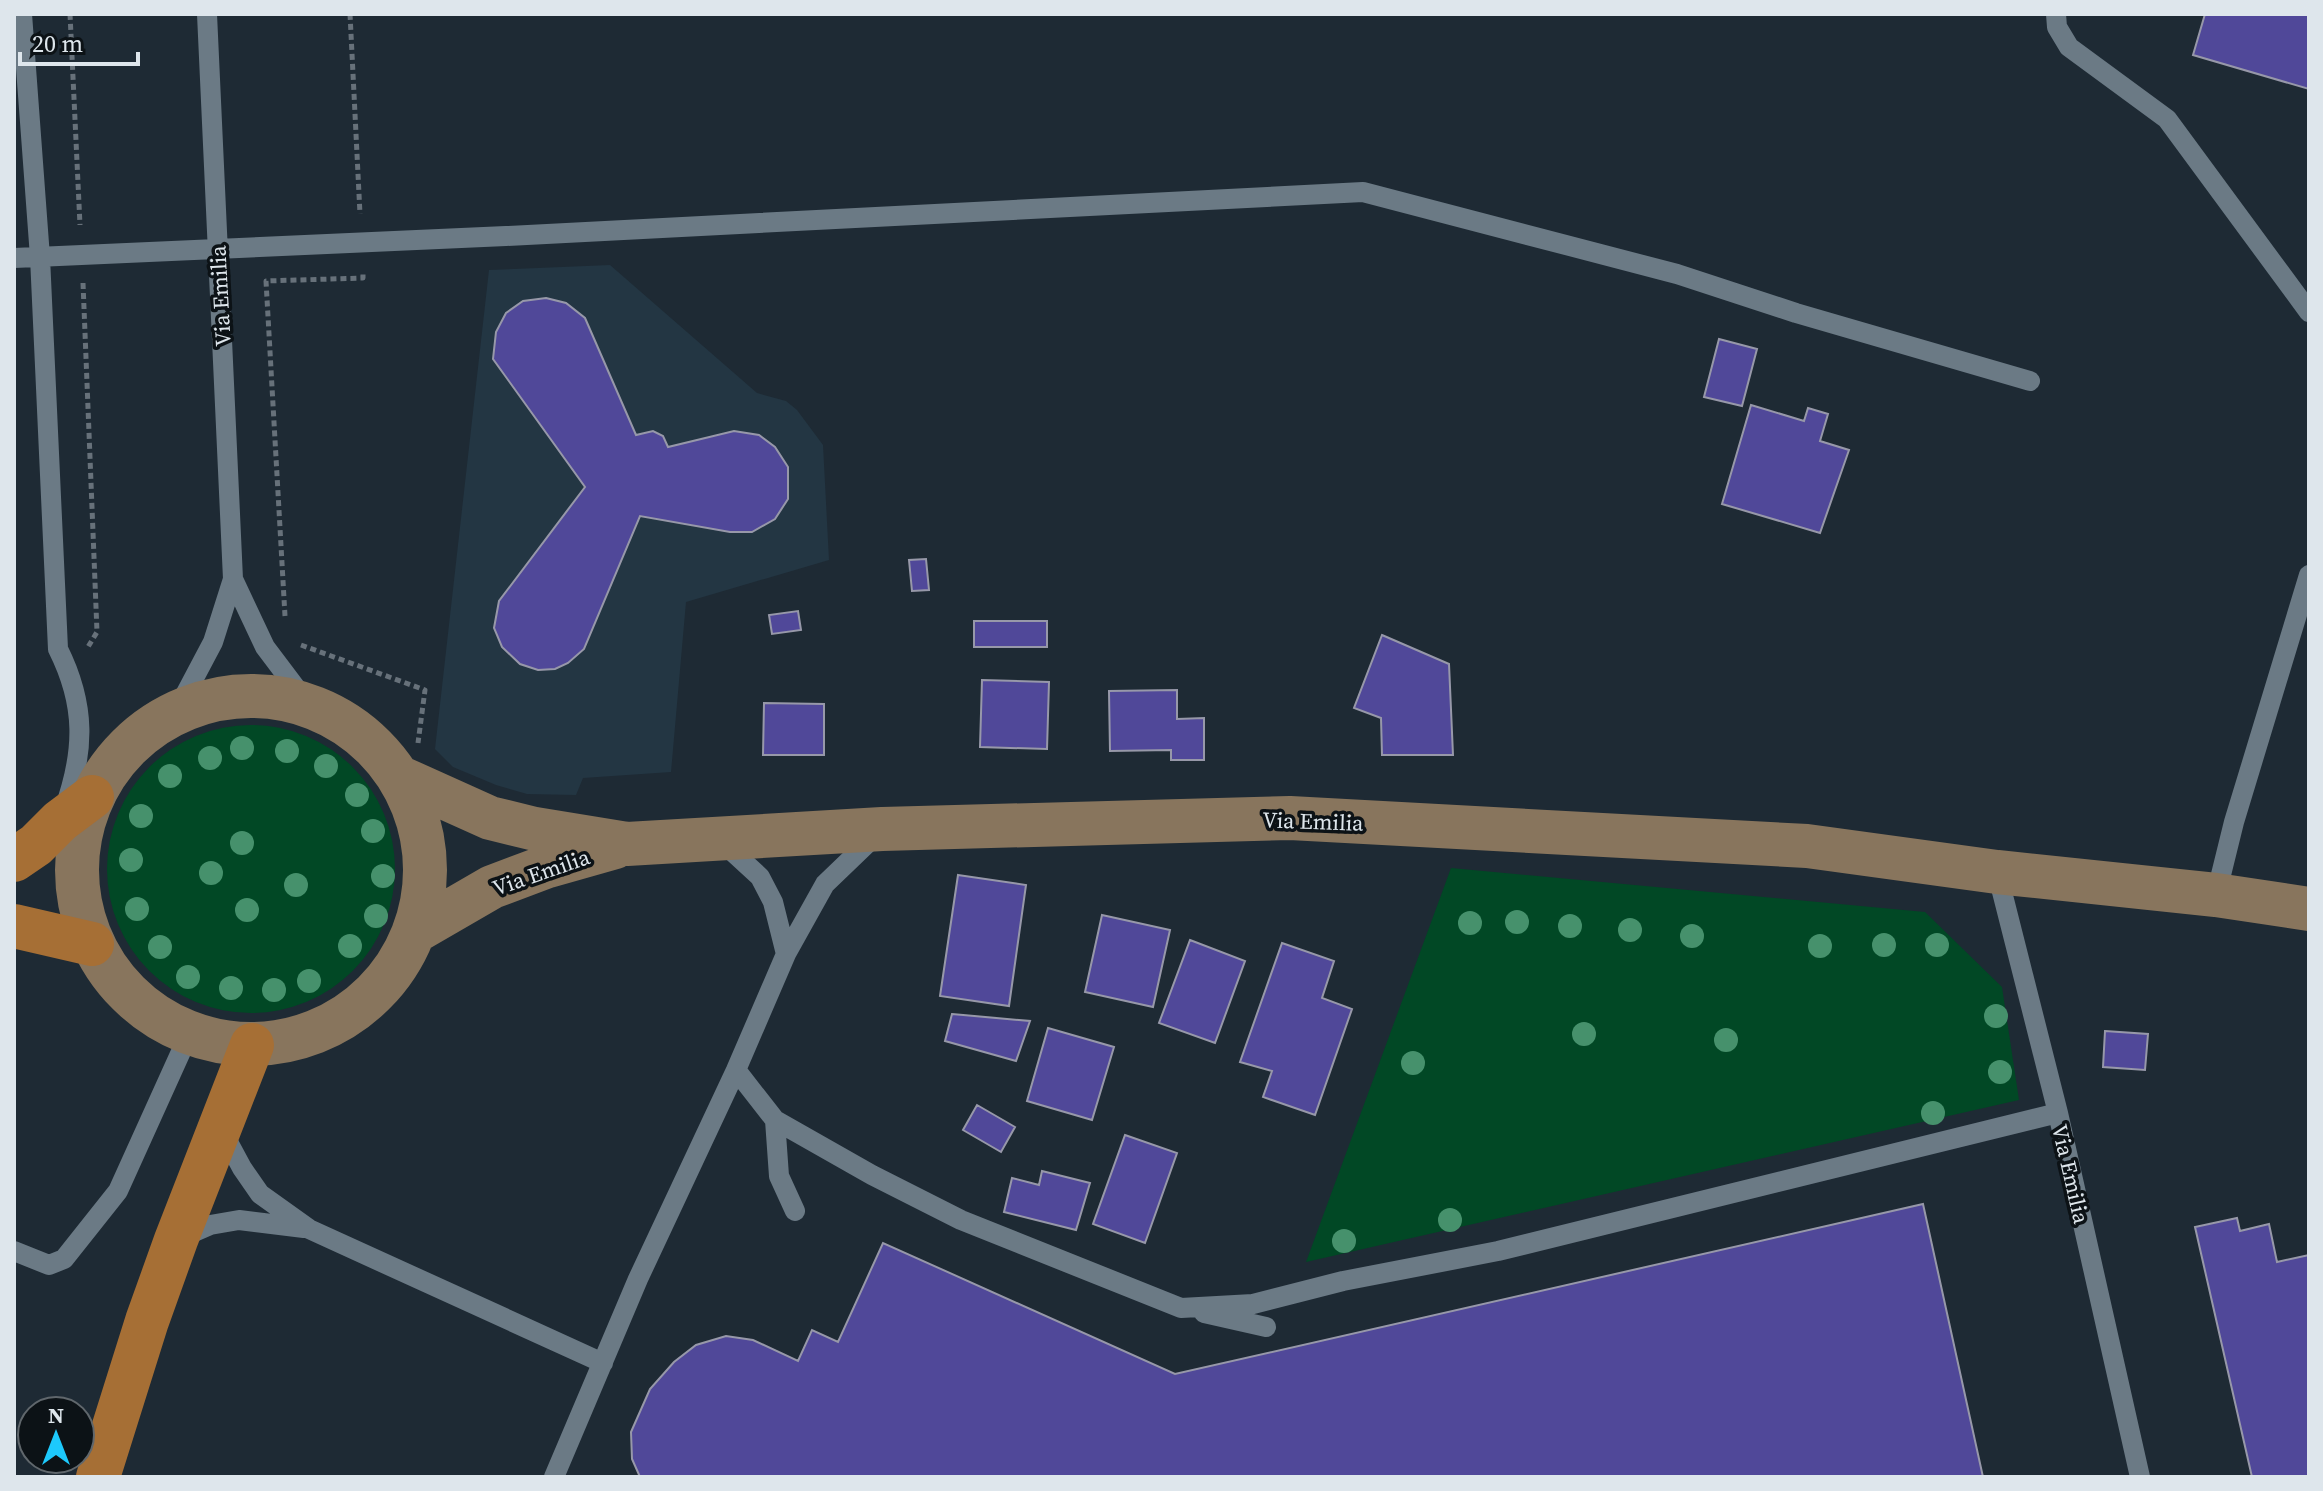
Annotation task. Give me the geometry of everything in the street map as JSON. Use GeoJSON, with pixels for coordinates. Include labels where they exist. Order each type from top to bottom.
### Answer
{"type":"FeatureCollection","features":[{"type":"Feature","properties":{"kind":"main road"},"geometry":{"type":"LineString","coordinates":[[264,695],[308,704],[409,761],[427,879],[416,931],[390,977],[352,1014],[305,1037],[252,1045],[220,1042],[189,1034],[149,1012],[117,982],[92,944],[78,896],[78,845],[43,832],[126,747],[176,712],[218,698],[264,695]]}},
{"type":"Feature","properties":{"kind":"main road","name":"Via Emilia"},"geometry":{"type":"LineString","coordinates":[[409,761],[490,818],[535,829],[627,844],[882,829],[1290,818],[1807,846],[2309,909]]}},
{"type":"Feature","properties":{"kind":"main road","name":"Via Emilia"},"geometry":{"type":"LineString","coordinates":[[416,931],[492,887],[548,866],[627,844]]}},
{"type":"Feature","properties":{"kind":"main road"},"geometry":{"type":"LineString","coordinates":[[14,926],[92,944]]}},
{"type":"Feature","properties":{"kind":"main road"},"geometry":{"type":"LineString","coordinates":[[98,1477],[147,1321],[252,1045]]}},
{"type":"Feature","properties":{"kind":"lane"},"geometry":{"type":"LineString","coordinates":[[22,14],[40,257],[58,649],[71,674],[78,709],[79,737],[72,786],[43,832]]}},
{"type":"Feature","properties":{"kind":"lane","name":"Via Emilia"},"geometry":{"type":"LineString","coordinates":[[176,712],[213,642],[233,579],[207,14]]}},
{"type":"Feature","properties":{"kind":"lane"},"geometry":{"type":"LineString","coordinates":[[2056,14],[2057,27],[2069,47],[2167,119],[2309,312]]}},
{"type":"Feature","properties":{"kind":"lane"},"geometry":{"type":"LineString","coordinates":[[14,258],[1363,192],[1677,274],[1796,313],[2030,381]]}},
{"type":"Feature","properties":{"kind":"lane"},"geometry":{"type":"LineString","coordinates":[[2216,895],[2234,822],[2309,575]]}},
{"type":"Feature","properties":{"kind":"lane","name":"Via Emilia"},"geometry":{"type":"LineString","coordinates":[[233,579],[265,647],[308,704]]}},
{"type":"Feature","properties":{"kind":"lane"},"geometry":{"type":"LineString","coordinates":[[554,1477],[638,1279],[736,1070],[786,954],[825,884],[882,829]]}},
{"type":"Feature","properties":{"kind":"lane"},"geometry":{"type":"LineString","coordinates":[[719,840],[760,877],[773,902],[786,954]]}},
{"type":"Feature","properties":{"kind":"lane","name":"Via Emilia"},"geometry":{"type":"LineString","coordinates":[[1997,872],[2058,1113],[2140,1477]]}},
{"type":"Feature","properties":{"kind":"lane"},"geometry":{"type":"LineString","coordinates":[[14,1251],[49,1265],[64,1259],[118,1191],[189,1034]]}},
{"type":"Feature","properties":{"kind":"lane"},"geometry":{"type":"LineString","coordinates":[[736,1070],[775,1120],[872,1175],[961,1220],[1181,1308],[1266,1327]]}},
{"type":"Feature","properties":{"kind":"lane"},"geometry":{"type":"LineString","coordinates":[[1181,1308],[1253,1304],[1343,1281],[1498,1251],[2058,1113]]}},
{"type":"Feature","properties":{"kind":"lane"},"geometry":{"type":"LineString","coordinates":[[775,1120],[779,1176],[795,1211]]}},
{"type":"Feature","properties":{"kind":"lane"},"geometry":{"type":"LineString","coordinates":[[220,1126],[260,1194],[309,1229],[603,1363]]}},
{"type":"Feature","properties":{"kind":"lane"},"geometry":{"type":"LineString","coordinates":[[176,1240],[210,1225],[239,1220],[309,1229]]}},
{"type":"Feature","properties":{"kind":"path"},"geometry":{"type":"LineString","coordinates":[[70,14],[97,632],[71,674]]}},
{"type":"Feature","properties":{"kind":"path"},"geometry":{"type":"LineString","coordinates":[[285,621],[266,281],[363,278],[350,14]]}},
{"type":"Feature","properties":{"kind":"path"},"geometry":{"type":"LineString","coordinates":[[293,633],[301,645],[425,690],[409,761]]}},
{"type":"Feature","properties":{"kind":"shaded area"},"geometry":{"type":"Polygon","coordinates":[[[610,265],[757,393],[786,401],[797,410],[823,445],[829,560],[686,602],[671,772],[583,778],[576,795],[527,794],[453,767],[435,749],[489,270],[610,265]]]}},
{"type":"Feature","properties":{"kind":"green space"},"geometry":{"type":"Polygon","coordinates":[[[251,725],[279,728],[306,736],[331,749],[353,767],[371,789],[384,814],[392,841],[395,869],[392,897],[384,924],[371,949],[353,971],[331,989],[306,1002],[279,1010],[251,1013],[223,1010],[196,1002],[171,989],[149,971],[131,949],[118,924],[110,897],[107,869],[110,841],[118,814],[131,789],[149,767],[171,749],[196,736],[223,728],[251,725]]]}},
{"type":"Feature","properties":{"kind":"green space"},"geometry":{"type":"Polygon","coordinates":[[[1451,868],[1925,912],[2002,987],[2019,1100],[1306,1262],[1451,868]]]}},
{"type":"Feature","properties":{"kind":"building"},"geometry":{"type":"Polygon","coordinates":[[[2205,14],[2309,14],[2309,89],[2193,55],[2205,14]]]}},
{"type":"Feature","properties":{"kind":"building"},"geometry":{"type":"Polygon","coordinates":[[[546,298],[566,303],[585,318],[636,435],[653,431],[663,436],[668,447],[734,431],[759,435],[775,447],[788,467],[788,499],[775,519],[752,532],[730,532],[640,516],[584,649],[568,663],[555,669],[538,670],[520,664],[502,647],[494,628],[499,601],[585,487],[493,359],[496,332],[506,313],[523,301],[546,298]]]}},
{"type":"Feature","properties":{"kind":"building"},"geometry":{"type":"Polygon","coordinates":[[[1719,339],[1757,349],[1742,406],[1704,397],[1719,339]]]}},
{"type":"Feature","properties":{"kind":"building"},"geometry":{"type":"Polygon","coordinates":[[[1751,405],[1804,421],[1808,408],[1828,414],[1820,441],[1849,450],[1820,533],[1722,504],[1751,405]]]}},
{"type":"Feature","properties":{"kind":"building"},"geometry":{"type":"Polygon","coordinates":[[[926,559],[929,590],[912,591],[909,560],[926,559]]]}},
{"type":"Feature","properties":{"kind":"building"},"geometry":{"type":"Polygon","coordinates":[[[798,611],[801,630],[772,634],[769,615],[798,611]]]}},
{"type":"Feature","properties":{"kind":"building"},"geometry":{"type":"Polygon","coordinates":[[[974,621],[1047,621],[1047,647],[974,647],[974,621]]]}},
{"type":"Feature","properties":{"kind":"building"},"geometry":{"type":"Polygon","coordinates":[[[1382,635],[1449,664],[1453,755],[1382,755],[1381,718],[1354,708],[1382,635]]]}},
{"type":"Feature","properties":{"kind":"building"},"geometry":{"type":"Polygon","coordinates":[[[982,680],[1049,682],[1047,749],[980,747],[982,680]]]}},
{"type":"Feature","properties":{"kind":"building"},"geometry":{"type":"Polygon","coordinates":[[[1177,690],[1177,719],[1204,718],[1204,760],[1171,760],[1171,750],[1110,751],[1109,691],[1177,690]]]}},
{"type":"Feature","properties":{"kind":"building"},"geometry":{"type":"Polygon","coordinates":[[[764,703],[824,704],[824,755],[763,755],[764,703]]]}},
{"type":"Feature","properties":{"kind":"building"},"geometry":{"type":"Polygon","coordinates":[[[958,875],[1026,885],[1009,1006],[940,996],[958,875]]]}},
{"type":"Feature","properties":{"kind":"building"},"geometry":{"type":"Polygon","coordinates":[[[1102,915],[1170,930],[1153,1007],[1085,992],[1102,915]]]}},
{"type":"Feature","properties":{"kind":"building"},"geometry":{"type":"Polygon","coordinates":[[[1190,940],[1245,961],[1215,1043],[1159,1023],[1190,940]]]}},
{"type":"Feature","properties":{"kind":"building"},"geometry":{"type":"Polygon","coordinates":[[[1282,943],[1334,961],[1322,998],[1352,1009],[1315,1115],[1263,1097],[1272,1071],[1240,1062],[1282,943]]]}},
{"type":"Feature","properties":{"kind":"building"},"geometry":{"type":"Polygon","coordinates":[[[952,1014],[1030,1021],[1016,1061],[945,1041],[952,1014]]]}},
{"type":"Feature","properties":{"kind":"building"},"geometry":{"type":"Polygon","coordinates":[[[1048,1028],[1114,1047],[1092,1120],[1027,1101],[1048,1028]]]}},
{"type":"Feature","properties":{"kind":"building"},"geometry":{"type":"Polygon","coordinates":[[[2105,1031],[2148,1034],[2145,1070],[2103,1067],[2105,1031]]]}},
{"type":"Feature","properties":{"kind":"building"},"geometry":{"type":"Polygon","coordinates":[[[977,1105],[1015,1127],[1001,1152],[963,1130],[977,1105]]]}},
{"type":"Feature","properties":{"kind":"building"},"geometry":{"type":"Polygon","coordinates":[[[1125,1135],[1177,1153],[1145,1243],[1093,1224],[1125,1135]]]}},
{"type":"Feature","properties":{"kind":"building"},"geometry":{"type":"Polygon","coordinates":[[[1042,1171],[1090,1183],[1076,1230],[1004,1212],[1012,1178],[1039,1185],[1042,1171]]]}},
{"type":"Feature","properties":{"kind":"building"},"geometry":{"type":"Polygon","coordinates":[[[1923,1204],[1983,1477],[640,1477],[632,1459],[631,1432],[650,1389],[674,1362],[696,1345],[726,1336],[753,1340],[798,1361],[812,1330],[838,1342],[883,1243],[1175,1374],[1923,1204]]]}},
{"type":"Feature","properties":{"kind":"building"},"geometry":{"type":"Polygon","coordinates":[[[2237,1218],[2240,1231],[2269,1224],[2277,1262],[2309,1255],[2309,1477],[2252,1477],[2195,1227],[2237,1218]]]}}]}
